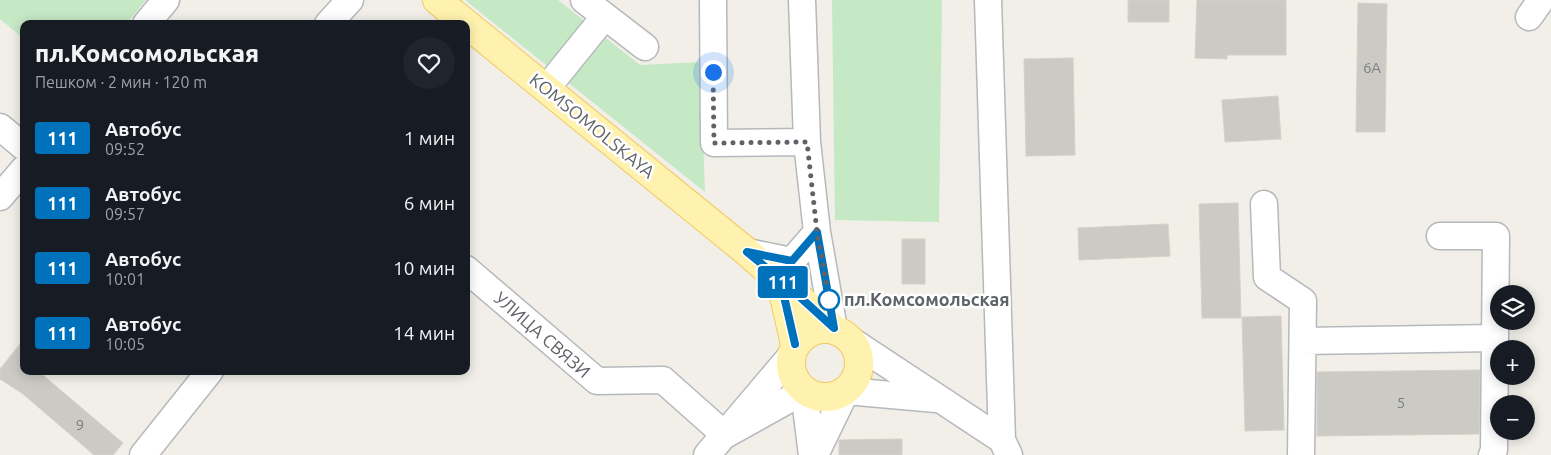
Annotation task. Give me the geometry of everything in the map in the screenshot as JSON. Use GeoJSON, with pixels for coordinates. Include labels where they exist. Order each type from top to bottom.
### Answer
{"type":"FeatureCollection","features":[{"type":"Feature","properties":{"kind":"main road","name":"KOMSOMOLSKAYA"},"geometry":{"type":"LineString","coordinates":[[437,0],[461,20]]}},
{"type":"Feature","properties":{"kind":"main road","name":"KOMSOMOLSKAYA"},"geometry":{"type":"LineString","coordinates":[[470,27],[780,279],[845,336]]}},
{"type":"Feature","properties":{"kind":"main road"},"geometry":{"type":"LineString","coordinates":[[780,279],[792,350],[792,376],[804,391],[825,398],[846,391],[860,369],[845,336],[812,330],[792,350]]}},
{"type":"Feature","properties":{"kind":"street"},"geometry":{"type":"LineString","coordinates":[[149,20],[166,0]]}},
{"type":"Feature","properties":{"kind":"street"},"geometry":{"type":"LineString","coordinates":[[332,20],[350,0]]}},
{"type":"Feature","properties":{"kind":"street"},"geometry":{"type":"LineString","coordinates":[[584,0],[645,47]]}},
{"type":"Feature","properties":{"kind":"street"},"geometry":{"type":"LineString","coordinates":[[713,0],[714,143],[807,142]]}},
{"type":"Feature","properties":{"kind":"street"},"geometry":{"type":"LineString","coordinates":[[802,0],[807,142],[817,232],[845,336],[1005,447]]}},
{"type":"Feature","properties":{"kind":"street"},"geometry":{"type":"LineString","coordinates":[[988,0],[1005,447]]}},
{"type":"Feature","properties":{"kind":"street"},"geometry":{"type":"LineString","coordinates":[[546,89],[605,16]]}},
{"type":"Feature","properties":{"kind":"street"},"geometry":{"type":"LineString","coordinates":[[0,127],[20,144]]}},
{"type":"Feature","properties":{"kind":"street"},"geometry":{"type":"LineString","coordinates":[[0,197],[20,174]]}},
{"type":"Feature","properties":{"kind":"street"},"geometry":{"type":"LineString","coordinates":[[1264,204],[1267,277],[1303,300],[1301,455]]}},
{"type":"Feature","properties":{"kind":"street"},"geometry":{"type":"LineString","coordinates":[[747,252],[792,261],[817,232]]}},
{"type":"Feature","properties":{"kind":"street"},"geometry":{"type":"LineString","coordinates":[[1440,236],[1496,236],[1494,450],[1492,455]]}},
{"type":"Feature","properties":{"kind":"street","name":"УЛИЦА СВЯЗИ"},"geometry":{"type":"LineString","coordinates":[[470,273],[597,381],[663,380],[725,435]]}},
{"type":"Feature","properties":{"kind":"street"},"geometry":{"type":"LineString","coordinates":[[1303,341],[1495,338]]}},
{"type":"Feature","properties":{"kind":"street"},"geometry":{"type":"LineString","coordinates":[[707,455],[792,350]]}},
{"type":"Feature","properties":{"kind":"street"},"geometry":{"type":"LineString","coordinates":[[143,455],[207,375]]}},
{"type":"Feature","properties":{"kind":"street"},"geometry":{"type":"LineString","coordinates":[[725,435],[804,391],[814,455]]}},
{"type":"Feature","properties":{"kind":"street"},"geometry":{"type":"LineString","coordinates":[[814,455],[846,391],[939,400]]}},
{"type":"Feature","properties":{"kind":"green space"},"geometry":{"type":"Polygon","coordinates":[[[0,0],[146,0],[129,20],[20,20],[20,36],[0,19],[0,0]]]}},
{"type":"Feature","properties":{"kind":"green space"},"geometry":{"type":"Polygon","coordinates":[[[465,0],[558,0],[640,65],[700,62],[705,192],[465,0]]]}},
{"type":"Feature","properties":{"kind":"green space"},"geometry":{"type":"Polygon","coordinates":[[[832,0],[942,0],[939,222],[835,220],[832,0]]]}},
{"type":"Feature","properties":{"kind":"building"},"geometry":{"type":"Polygon","coordinates":[[[1128,0],[1169,0],[1169,22],[1128,22],[1128,0]]]}},
{"type":"Feature","properties":{"kind":"building"},"geometry":{"type":"Polygon","coordinates":[[[1197,0],[1286,0],[1286,55],[1227,55],[1227,59],[1195,58],[1197,0]]]}},
{"type":"Feature","properties":{"kind":"building"},"geometry":{"type":"Polygon","coordinates":[[[1358,3],[1387,4],[1385,132],[1356,132],[1358,3]]]}},
{"type":"Feature","properties":{"kind":"building"},"geometry":{"type":"Polygon","coordinates":[[[1073,58],[1075,155],[1026,156],[1024,59],[1073,58]]]}},
{"type":"Feature","properties":{"kind":"building"},"geometry":{"type":"Polygon","coordinates":[[[1278,96],[1281,139],[1225,142],[1222,100],[1278,96]]]}},
{"type":"Feature","properties":{"kind":"building"},"geometry":{"type":"Polygon","coordinates":[[[1238,203],[1241,318],[1202,318],[1199,204],[1238,203]]]}},
{"type":"Feature","properties":{"kind":"building"},"geometry":{"type":"Polygon","coordinates":[[[1168,224],[1170,256],[1079,260],[1078,228],[1168,224]]]}},
{"type":"Feature","properties":{"kind":"building"},"geometry":{"type":"Polygon","coordinates":[[[902,239],[925,239],[925,284],[902,284],[902,239]]]}},
{"type":"Feature","properties":{"kind":"building"},"geometry":{"type":"Polygon","coordinates":[[[1281,316],[1284,430],[1245,431],[1242,317],[1281,316]]]}},
{"type":"Feature","properties":{"kind":"building"},"geometry":{"type":"Polygon","coordinates":[[[20,344],[20,375],[43,375],[123,443],[113,455],[94,455],[23,394],[0,379],[0,369],[20,344]]]}},
{"type":"Feature","properties":{"kind":"building"},"geometry":{"type":"Polygon","coordinates":[[[1480,370],[1479,434],[1317,436],[1317,372],[1480,370]]]}},
{"type":"Feature","properties":{"kind":"building"},"geometry":{"type":"Polygon","coordinates":[[[902,439],[902,455],[839,455],[839,440],[902,439]]]}},
{"type":"Feature","properties":{"kind":"bus line","name":"111"},"geometry":{"type":"LineString","coordinates":[[769,270],[747,252],[792,261],[817,232],[834,328],[780,279],[795,344]]}},
{"type":"Feature","properties":{"kind":"place","name":"пл.Комсомольская"},"geometry":{"type":"Point","coordinates":[829,300]}},
{"type":"Feature","properties":{"kind":"route"},"geometry":{"type":"LineString","coordinates":[[713,72],[714,143],[807,142],[817,232],[831,309],[829,300]]}}]}
